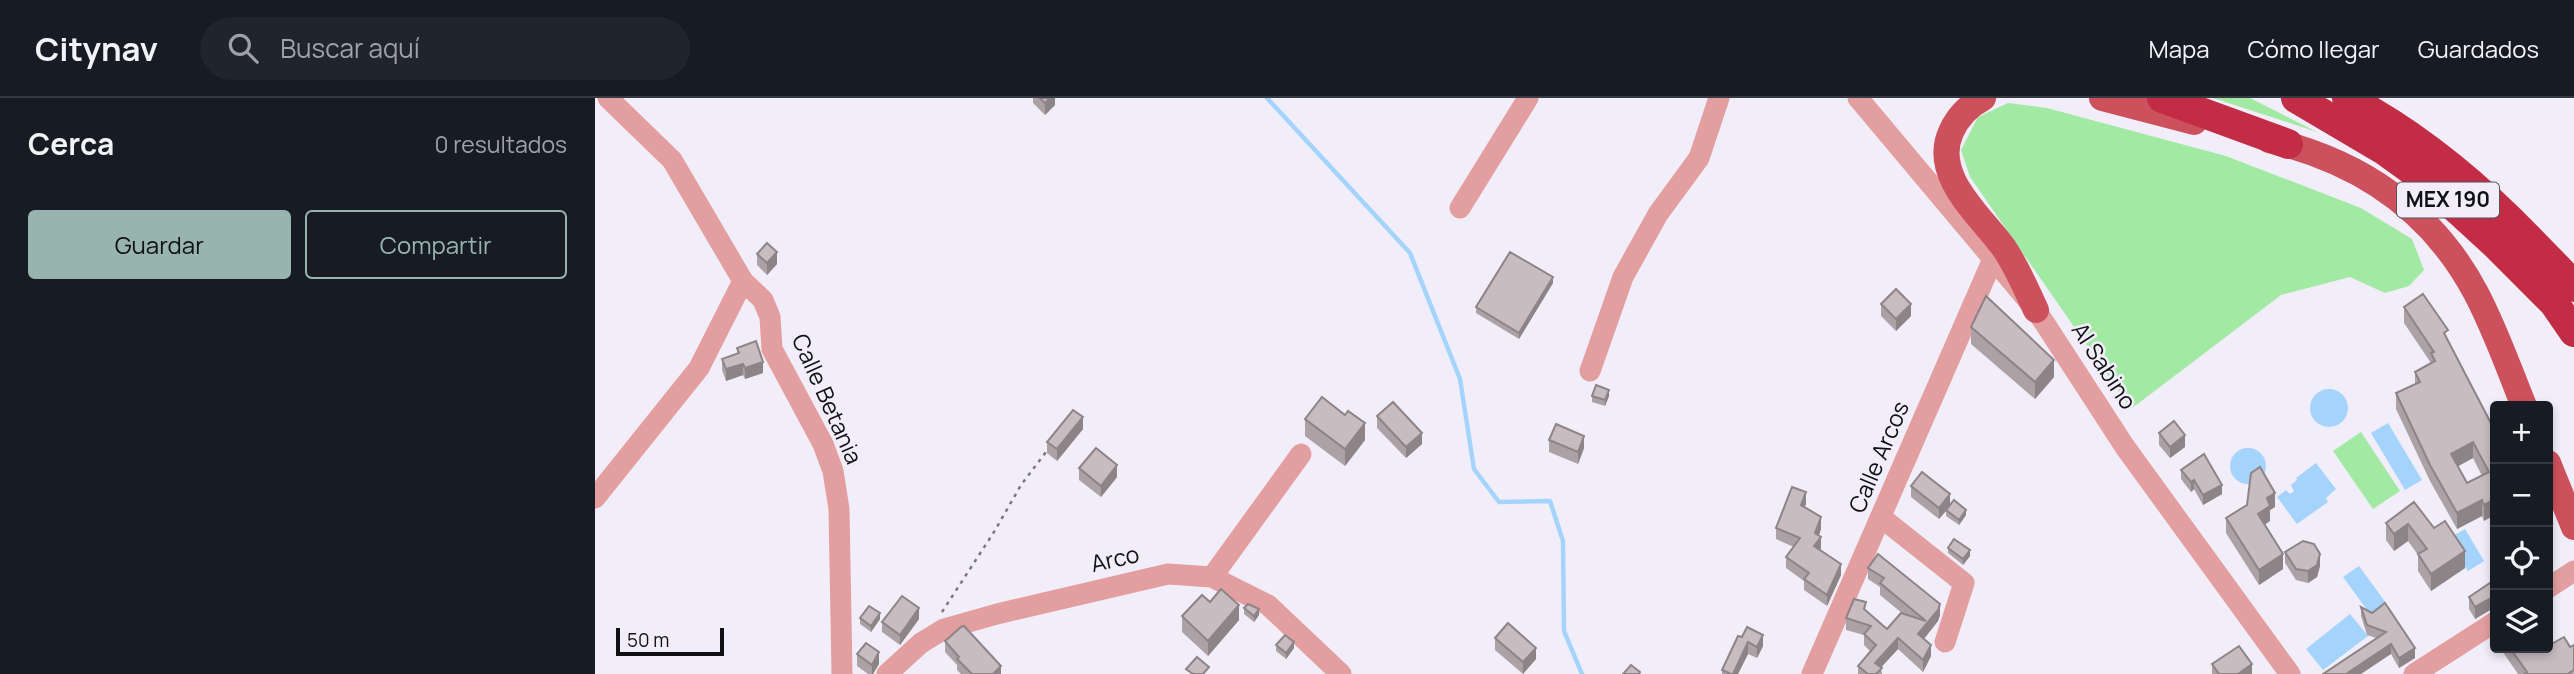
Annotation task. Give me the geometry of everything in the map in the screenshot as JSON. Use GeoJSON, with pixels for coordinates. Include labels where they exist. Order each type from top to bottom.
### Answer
{"type":"FeatureCollection","features":[{"type":"Feature","properties":{"kind":"highway"},"geometry":{"type":"LineString","coordinates":[[2162,98],[2288,144]]}},
{"type":"Feature","properties":{"kind":"highway","name":"MEX 190"},"geometry":{"type":"LineString","coordinates":[[2296,98],[2384,150],[2423,178],[2554,303],[2574,332]]}},
{"type":"Feature","properties":{"kind":"highway","name":"MEX 190"},"geometry":{"type":"LineString","coordinates":[[2347,98],[2393,125],[2474,186],[2507,216],[2574,287]]}},
{"type":"Feature","properties":{"kind":"main road"},"geometry":{"type":"LineString","coordinates":[[1983,98],[1966,109],[1954,124],[1946,150],[1947,166],[1959,190],[2005,249],[2036,310]]}},
{"type":"Feature","properties":{"kind":"main road","name":"MEX 190"},"geometry":{"type":"LineString","coordinates":[[2102,98],[2288,144],[2365,176],[2403,201],[2438,234],[2476,292],[2522,401]]}},
{"type":"Feature","properties":{"kind":"main road"},"geometry":{"type":"LineString","coordinates":[[2548,464],[2574,527]]}},
{"type":"Feature","properties":{"kind":"street","name":"Calle Betania"},"geometry":{"type":"LineString","coordinates":[[608,98],[672,160],[743,281],[763,300],[769,317],[772,349],[823,443],[833,471],[839,509],[842,674]]}},
{"type":"Feature","properties":{"kind":"street"},"geometry":{"type":"LineString","coordinates":[[1460,208],[1528,98]]}},
{"type":"Feature","properties":{"kind":"street"},"geometry":{"type":"LineString","coordinates":[[1590,371],[1623,277],[1658,214],[1699,158],[1719,98]]}},
{"type":"Feature","properties":{"kind":"street","name":"Al Sabino"},"geometry":{"type":"LineString","coordinates":[[1858,98],[2036,310],[2125,447],[2290,674]]}},
{"type":"Feature","properties":{"kind":"street","name":"Calle Arcos"},"geometry":{"type":"LineString","coordinates":[[1812,674],[1993,259]]}},
{"type":"Feature","properties":{"kind":"street"},"geometry":{"type":"LineString","coordinates":[[595,498],[699,368],[743,281]]}},
{"type":"Feature","properties":{"kind":"street"},"geometry":{"type":"LineString","coordinates":[[1212,577],[1301,454]]}},
{"type":"Feature","properties":{"kind":"street"},"geometry":{"type":"LineString","coordinates":[[1882,518],[1965,583],[1945,642]]}},
{"type":"Feature","properties":{"kind":"street"},"geometry":{"type":"LineString","coordinates":[[2553,585],[2574,571]]}},
{"type":"Feature","properties":{"kind":"street","name":"Arco"},"geometry":{"type":"LineString","coordinates":[[887,674],[921,643],[944,629],[1124,583],[1168,575],[1212,577],[1268,605],[1341,674]]}},
{"type":"Feature","properties":{"kind":"street"},"geometry":{"type":"LineString","coordinates":[[2414,674],[2490,625]]}},
{"type":"Feature","properties":{"kind":"path"},"geometry":{"type":"LineString","coordinates":[[936,636],[942,609],[994,532],[1021,485],[1055,439]]}},
{"type":"Feature","properties":{"kind":"green space"},"geometry":{"type":"Polygon","coordinates":[[[2213,98],[2250,98],[2317,132],[2213,98]]]}},
{"type":"Feature","properties":{"kind":"green space"},"geometry":{"type":"Polygon","coordinates":[[[2008,103],[2047,108],[2226,156],[2361,208],[2412,239],[2424,270],[2409,286],[2385,293],[2350,277],[2281,295],[2131,409],[1970,177],[1961,150],[1978,117],[2008,103]]]}},
{"type":"Feature","properties":{"kind":"green space"},"geometry":{"type":"Polygon","coordinates":[[[2361,432],[2400,491],[2373,509],[2333,451],[2361,432]]]}},
{"type":"Feature","properties":{"kind":"water"},"geometry":{"type":"Polygon","coordinates":[[[2329,389],[2343,394],[2348,408],[2343,422],[2329,427],[2315,422],[2310,408],[2315,394],[2329,389]]]}},
{"type":"Feature","properties":{"kind":"water"},"geometry":{"type":"Polygon","coordinates":[[[2388,423],[2422,480],[2405,490],[2371,433],[2388,423]]]}},
{"type":"Feature","properties":{"kind":"water"},"geometry":{"type":"Polygon","coordinates":[[[2248,448],[2261,453],[2266,466],[2261,479],[2248,484],[2235,479],[2230,466],[2235,453],[2248,448]]]}},
{"type":"Feature","properties":{"kind":"water"},"geometry":{"type":"Polygon","coordinates":[[[2316,463],[2336,489],[2326,498],[2328,502],[2297,524],[2277,497],[2286,490],[2290,494],[2294,491],[2291,485],[2296,478],[2316,463]]]}},
{"type":"Feature","properties":{"kind":"water"},"geometry":{"type":"Polygon","coordinates":[[[2465,529],[2484,561],[2468,571],[2448,539],[2465,529]]]}},
{"type":"Feature","properties":{"kind":"water"},"geometry":{"type":"Polygon","coordinates":[[[2359,566],[2386,603],[2370,614],[2343,577],[2359,566]]]}},
{"type":"Feature","properties":{"kind":"water"},"geometry":{"type":"Polygon","coordinates":[[[2350,614],[2368,636],[2323,670],[2306,649],[2350,614]]]}},
{"type":"Feature","properties":{"kind":"building"},"geometry":{"type":"Polygon","coordinates":[[[767,243],[777,252],[767,263],[757,254],[767,243]]]}},
{"type":"Feature","properties":{"kind":"building"},"geometry":{"type":"Polygon","coordinates":[[[1510,252],[1553,277],[1519,333],[1476,307],[1510,252]]]}},
{"type":"Feature","properties":{"kind":"building"},"geometry":{"type":"Polygon","coordinates":[[[1896,289],[1911,304],[1896,319],[1881,304],[1896,289]]]}},
{"type":"Feature","properties":{"kind":"building"},"geometry":{"type":"Polygon","coordinates":[[[2423,294],[2448,330],[2444,333],[2490,421],[2490,502],[2484,505],[2482,500],[2457,513],[2430,465],[2396,393],[2420,382],[2415,372],[2435,361],[2431,353],[2434,352],[2404,307],[2423,294]],[[2473,442],[2451,454],[2467,483],[2489,472],[2473,442]]]}},
{"type":"Feature","properties":{"kind":"building"},"geometry":{"type":"Polygon","coordinates":[[[1986,296],[2054,360],[2035,382],[1971,327],[1986,296]]]}},
{"type":"Feature","properties":{"kind":"building"},"geometry":{"type":"Polygon","coordinates":[[[756,341],[763,362],[745,368],[743,364],[726,369],[722,359],[739,353],[737,348],[756,341]]]}},
{"type":"Feature","properties":{"kind":"building"},"geometry":{"type":"Polygon","coordinates":[[[1596,385],[1609,390],[1605,400],[1592,396],[1596,385]]]}},
{"type":"Feature","properties":{"kind":"building"},"geometry":{"type":"Polygon","coordinates":[[[1322,397],[1345,415],[1348,411],[1365,423],[1345,449],[1305,419],[1322,397]]]}},
{"type":"Feature","properties":{"kind":"building"},"geometry":{"type":"Polygon","coordinates":[[[1393,402],[1422,433],[1406,447],[1377,416],[1393,402]]]}},
{"type":"Feature","properties":{"kind":"building"},"geometry":{"type":"Polygon","coordinates":[[[1073,410],[1083,417],[1057,449],[1047,442],[1073,410]]]}},
{"type":"Feature","properties":{"kind":"building"},"geometry":{"type":"Polygon","coordinates":[[[2174,421],[2185,435],[2170,447],[2159,433],[2174,421]]]}},
{"type":"Feature","properties":{"kind":"building"},"geometry":{"type":"Polygon","coordinates":[[[1556,424],[1584,436],[1578,452],[1549,440],[1556,424]]]}},
{"type":"Feature","properties":{"kind":"building"},"geometry":{"type":"Polygon","coordinates":[[[1096,448],[1117,465],[1101,486],[1079,468],[1096,448]]]}},
{"type":"Feature","properties":{"kind":"building"},"geometry":{"type":"Polygon","coordinates":[[[2204,454],[2222,485],[2203,495],[2194,480],[2191,482],[2181,470],[2204,454]]]}},
{"type":"Feature","properties":{"kind":"building"},"geometry":{"type":"Polygon","coordinates":[[[2260,467],[2275,493],[2267,498],[2270,506],[2258,514],[2283,554],[2259,570],[2226,518],[2247,505],[2251,473],[2260,467]]]}},
{"type":"Feature","properties":{"kind":"building"},"geometry":{"type":"Polygon","coordinates":[[[1922,472],[1950,494],[1939,508],[1911,486],[1922,472]]]}},
{"type":"Feature","properties":{"kind":"building"},"geometry":{"type":"Polygon","coordinates":[[[1792,487],[1806,492],[1801,505],[1821,517],[1815,533],[1821,537],[1814,546],[1841,564],[1827,595],[1804,579],[1809,573],[1786,557],[1800,538],[1776,528],[1792,487]]]}},
{"type":"Feature","properties":{"kind":"building"},"geometry":{"type":"Polygon","coordinates":[[[1954,500],[1966,510],[1959,520],[1946,510],[1954,500]]]}},
{"type":"Feature","properties":{"kind":"building"},"geometry":{"type":"Polygon","coordinates":[[[2414,502],[2434,528],[2445,521],[2465,551],[2431,574],[2418,554],[2427,549],[2408,524],[2394,534],[2386,523],[2414,502]]]}},
{"type":"Feature","properties":{"kind":"building"},"geometry":{"type":"Polygon","coordinates":[[[1954,539],[1970,550],[1963,559],[1948,548],[1954,539]]]}},
{"type":"Feature","properties":{"kind":"building"},"geometry":{"type":"Polygon","coordinates":[[[2303,541],[2314,544],[2320,554],[2317,565],[2308,571],[2296,569],[2285,552],[2303,541]]]}},
{"type":"Feature","properties":{"kind":"building"},"geometry":{"type":"Polygon","coordinates":[[[1878,554],[1940,604],[1918,634],[1931,645],[1923,660],[1898,638],[1875,663],[1882,668],[1876,674],[1868,674],[1858,666],[1876,645],[1864,634],[1871,626],[1846,618],[1854,599],[1866,602],[1864,609],[1887,629],[1901,613],[1926,621],[1880,583],[1884,578],[1868,568],[1878,554]]]}},
{"type":"Feature","properties":{"kind":"building"},"geometry":{"type":"Polygon","coordinates":[[[2490,583],[2490,599],[2475,607],[2469,597],[2490,583]]]}},
{"type":"Feature","properties":{"kind":"building"},"geometry":{"type":"Polygon","coordinates":[[[1221,589],[1239,605],[1208,641],[1182,616],[1202,595],[1210,602],[1221,589]]]}},
{"type":"Feature","properties":{"kind":"building"},"geometry":{"type":"Polygon","coordinates":[[[902,596],[919,608],[900,635],[882,622],[902,596]]]}},
{"type":"Feature","properties":{"kind":"building"},"geometry":{"type":"Polygon","coordinates":[[[2385,603],[2415,648],[2399,658],[2391,644],[2346,674],[2323,674],[2386,632],[2367,625],[2361,607],[2372,613],[2385,603]]]}},
{"type":"Feature","properties":{"kind":"building"},"geometry":{"type":"Polygon","coordinates":[[[1248,604],[1259,609],[1254,616],[1244,608],[1248,604]]]}},
{"type":"Feature","properties":{"kind":"building"},"geometry":{"type":"Polygon","coordinates":[[[869,606],[880,613],[871,626],[860,618],[869,606]]]}},
{"type":"Feature","properties":{"kind":"building"},"geometry":{"type":"Polygon","coordinates":[[[1508,623],[1536,648],[1523,662],[1495,638],[1508,623]]]}},
{"type":"Feature","properties":{"kind":"building"},"geometry":{"type":"Polygon","coordinates":[[[964,626],[1001,666],[993,674],[972,674],[957,659],[959,657],[945,641],[964,626]]]}},
{"type":"Feature","properties":{"kind":"building"},"geometry":{"type":"Polygon","coordinates":[[[1747,627],[1763,635],[1757,647],[1748,642],[1733,674],[1722,670],[1738,636],[1742,637],[1747,627]]]}},
{"type":"Feature","properties":{"kind":"building"},"geometry":{"type":"Polygon","coordinates":[[[1285,635],[1294,642],[1286,653],[1276,645],[1285,635]]]}},
{"type":"Feature","properties":{"kind":"building"},"geometry":{"type":"Polygon","coordinates":[[[2564,637],[2570,647],[2574,645],[2574,670],[2567,674],[2524,674],[2527,672],[2514,653],[2553,653],[2553,643],[2564,637]]]}},
{"type":"Feature","properties":{"kind":"building"},"geometry":{"type":"Polygon","coordinates":[[[866,643],[879,652],[872,665],[857,654],[866,643]]]}},
{"type":"Feature","properties":{"kind":"building"},"geometry":{"type":"Polygon","coordinates":[[[2239,646],[2252,664],[2238,674],[2219,674],[2212,664],[2239,646]]]}},
{"type":"Feature","properties":{"kind":"building"},"geometry":{"type":"Polygon","coordinates":[[[1197,657],[1209,667],[1203,674],[1193,674],[1186,669],[1197,657]]]}},
{"type":"Feature","properties":{"kind":"building"},"geometry":{"type":"Polygon","coordinates":[[[1631,665],[1639,674],[1623,674],[1631,665]]]}},
{"type":"Feature","properties":{"kind":"waterway"},"geometry":{"type":"LineString","coordinates":[[1267,98],[1410,253],[1460,379],[1474,469],[1499,502],[1550,501],[1563,541],[1564,631],[1582,674]]}}]}
